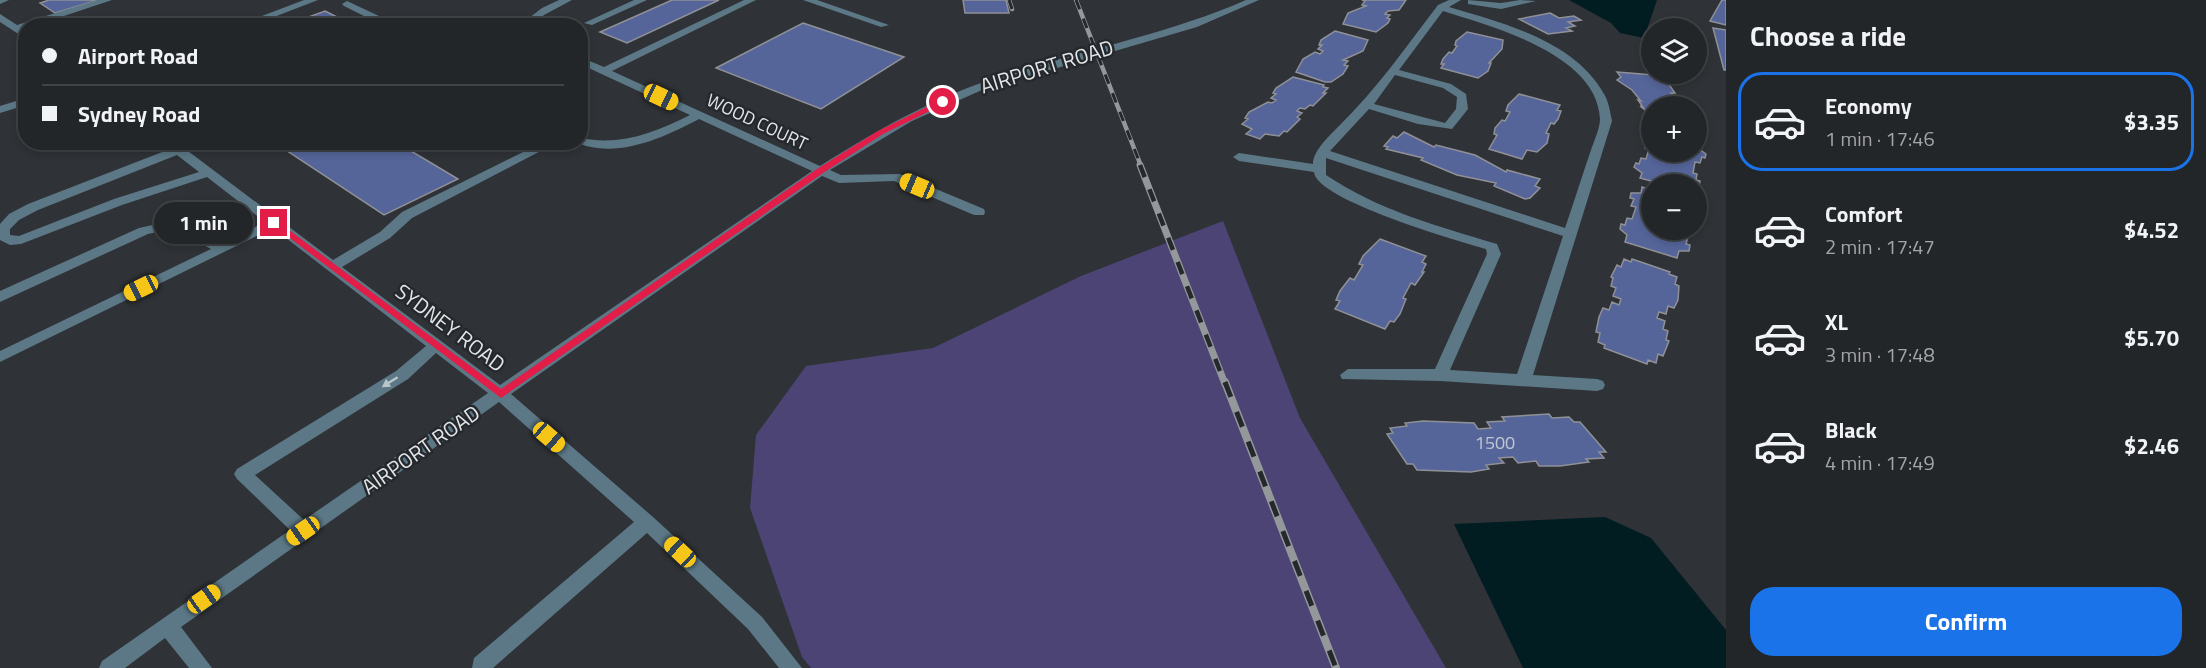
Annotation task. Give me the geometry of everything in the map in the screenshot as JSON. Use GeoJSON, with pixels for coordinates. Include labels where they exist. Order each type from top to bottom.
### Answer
{"type":"FeatureCollection","features":[{"type":"Feature","properties":{"kind":"street"},"geometry":{"type":"LineString","coordinates":[[48,18],[107,0]]}},
{"type":"Feature","properties":{"kind":"street"},"geometry":{"type":"LineString","coordinates":[[262,18],[313,0]]}},
{"type":"Feature","properties":{"kind":"street"},"geometry":{"type":"LineString","coordinates":[[536,18],[548,8],[567,0]]}},
{"type":"Feature","properties":{"kind":"street"},"geometry":{"type":"LineString","coordinates":[[589,23],[642,0]]}},
{"type":"Feature","properties":{"kind":"street"},"geometry":{"type":"LineString","coordinates":[[604,71],[751,0]]}},
{"type":"Feature","properties":{"kind":"street"},"geometry":{"type":"LineString","coordinates":[[808,0],[884,26]]}},
{"type":"Feature","properties":{"kind":"street","name":"AIRPORT ROAD"},"geometry":{"type":"LineString","coordinates":[[109,668],[167,625],[820,171],[880,133],[962,94],[1000,79],[1164,34],[1230,12],[1254,0]]}},
{"type":"Feature","properties":{"kind":"street"},"geometry":{"type":"LineString","coordinates":[[1440,375],[1494,254],[1492,247],[1366,205],[1339,191],[1320,176],[1319,159],[1332,140],[1367,105],[1394,72],[1441,7],[1456,6],[1472,0],[1501,6],[1531,1]]}},
{"type":"Feature","properties":{"kind":"street"},"geometry":{"type":"LineString","coordinates":[[347,4],[376,18]]}},
{"type":"Feature","properties":{"kind":"street"},"geometry":{"type":"LineString","coordinates":[[1456,6],[1548,47],[1583,76],[1600,96],[1605,121],[1523,381]]}},
{"type":"Feature","properties":{"kind":"street"},"geometry":{"type":"LineString","coordinates":[[0,17],[18,30]]}},
{"type":"Feature","properties":{"kind":"street","name":"WOOD COURT"},"geometry":{"type":"LineString","coordinates":[[588,64],[839,179],[854,181],[896,177],[979,212]]}},
{"type":"Feature","properties":{"kind":"street"},"geometry":{"type":"LineString","coordinates":[[1367,105],[1418,121],[1448,127],[1462,109],[1461,96],[1447,86],[1394,72]]}},
{"type":"Feature","properties":{"kind":"street"},"geometry":{"type":"LineString","coordinates":[[0,110],[18,104]]}},
{"type":"Feature","properties":{"kind":"street"},"geometry":{"type":"LineString","coordinates":[[588,144],[595,146],[622,144],[655,137],[698,115]]}},
{"type":"Feature","properties":{"kind":"street"},"geometry":{"type":"LineString","coordinates":[[164,150],[14,217],[3,228],[3,236],[10,241],[21,240],[118,202],[146,195],[208,173]]}},
{"type":"Feature","properties":{"kind":"street","name":"SYDNEY ROAD"},"geometry":{"type":"LineString","coordinates":[[178,150],[501,394],[647,522],[754,623],[792,668]]}},
{"type":"Feature","properties":{"kind":"street"},"geometry":{"type":"LineString","coordinates":[[332,267],[386,235],[407,215],[537,150]]}},
{"type":"Feature","properties":{"kind":"street"},"geometry":{"type":"LineString","coordinates":[[1323,153],[1570,234]]}},
{"type":"Feature","properties":{"kind":"street"},"geometry":{"type":"LineString","coordinates":[[1239,157],[1320,169]]}},
{"type":"Feature","properties":{"kind":"street"},"geometry":{"type":"LineString","coordinates":[[0,357],[274,223]]}},
{"type":"Feature","properties":{"kind":"street"},"geometry":{"type":"LineString","coordinates":[[0,297],[144,231],[176,224],[221,249]]}},
{"type":"Feature","properties":{"kind":"street"},"geometry":{"type":"LineString","coordinates":[[303,531],[243,474],[402,375],[436,345]]}},
{"type":"Feature","properties":{"kind":"street"},"geometry":{"type":"LineString","coordinates":[[1348,375],[1440,375],[1597,384]]}},
{"type":"Feature","properties":{"kind":"street"},"geometry":{"type":"LineString","coordinates":[[481,665],[647,522]]}},
{"type":"Feature","properties":{"kind":"street"},"geometry":{"type":"LineString","coordinates":[[167,625],[202,668]]}},
{"type":"Feature","properties":{"kind":"shaded area"},"geometry":{"type":"Polygon","coordinates":[[[1223,221],[1300,418],[1446,668],[811,668],[802,657],[750,508],[756,435],[806,366],[933,348],[1081,276],[1223,221]]]}},
{"type":"Feature","properties":{"kind":"water"},"geometry":{"type":"Polygon","coordinates":[[[1569,0],[1657,0],[1651,18],[1641,18],[1641,37],[1620,33],[1611,23],[1569,0]]]}},
{"type":"Feature","properties":{"kind":"water"},"geometry":{"type":"Polygon","coordinates":[[[1605,517],[1651,538],[1726,630],[1726,668],[1523,668],[1454,524],[1605,517]]]}},
{"type":"Feature","properties":{"kind":"building"},"geometry":{"type":"Polygon","coordinates":[[[49,0],[98,0],[55,13],[40,3],[49,0]]]}},
{"type":"Feature","properties":{"kind":"building"},"geometry":{"type":"Polygon","coordinates":[[[672,0],[719,0],[627,43],[600,32],[672,0]]]}},
{"type":"Feature","properties":{"kind":"building"},"geometry":{"type":"Polygon","coordinates":[[[963,0],[1006,0],[1009,13],[965,13],[963,0]]]}},
{"type":"Feature","properties":{"kind":"building"},"geometry":{"type":"Polygon","coordinates":[[[1362,0],[1406,0],[1399,10],[1388,11],[1385,14],[1390,15],[1387,18],[1390,19],[1388,23],[1376,32],[1343,24],[1348,13],[1366,6],[1362,5],[1365,1],[1362,0]]]}},
{"type":"Feature","properties":{"kind":"building"},"geometry":{"type":"Polygon","coordinates":[[[1722,0],[1726,0],[1726,25],[1710,21],[1722,0]]]}},
{"type":"Feature","properties":{"kind":"building"},"geometry":{"type":"Polygon","coordinates":[[[325,11],[339,18],[306,18],[325,11]]]}},
{"type":"Feature","properties":{"kind":"building"},"geometry":{"type":"Polygon","coordinates":[[[1550,13],[1559,18],[1574,16],[1581,20],[1568,22],[1575,26],[1566,28],[1572,31],[1548,34],[1519,19],[1550,13]]]}},
{"type":"Feature","properties":{"kind":"building"},"geometry":{"type":"Polygon","coordinates":[[[803,23],[904,57],[821,109],[716,68],[803,23]]]}},
{"type":"Feature","properties":{"kind":"building"},"geometry":{"type":"Polygon","coordinates":[[[1713,28],[1726,30],[1726,70],[1724,70],[1713,28]]]}},
{"type":"Feature","properties":{"kind":"building"},"geometry":{"type":"Polygon","coordinates":[[[1335,31],[1368,40],[1363,51],[1343,60],[1348,61],[1344,65],[1348,66],[1343,74],[1331,82],[1325,82],[1296,72],[1303,59],[1315,52],[1320,54],[1323,51],[1318,49],[1322,45],[1319,45],[1321,40],[1335,31]]]}},
{"type":"Feature","properties":{"kind":"building"},"geometry":{"type":"Polygon","coordinates":[[[1467,32],[1503,40],[1502,49],[1489,63],[1491,63],[1488,71],[1478,78],[1441,68],[1444,64],[1441,64],[1443,59],[1457,46],[1456,41],[1467,32]]]}},
{"type":"Feature","properties":{"kind":"building"},"geometry":{"type":"Polygon","coordinates":[[[1617,72],[1641,74],[1641,84],[1669,84],[1675,93],[1671,93],[1675,96],[1641,96],[1641,101],[1632,90],[1617,80],[1621,77],[1617,72]]]}},
{"type":"Feature","properties":{"kind":"building"},"geometry":{"type":"Polygon","coordinates":[[[1293,77],[1328,88],[1313,106],[1300,108],[1297,111],[1302,113],[1297,117],[1300,119],[1287,132],[1284,131],[1279,136],[1265,134],[1260,139],[1246,134],[1252,129],[1242,124],[1248,119],[1245,118],[1249,112],[1276,100],[1271,98],[1276,94],[1273,93],[1276,88],[1293,77]]]}},
{"type":"Feature","properties":{"kind":"building"},"geometry":{"type":"Polygon","coordinates":[[[1519,94],[1560,105],[1557,110],[1561,111],[1558,119],[1554,124],[1551,123],[1546,133],[1549,134],[1547,143],[1537,152],[1527,150],[1522,159],[1489,149],[1497,135],[1494,134],[1495,128],[1502,120],[1505,121],[1510,112],[1506,111],[1508,105],[1519,94]]]}},
{"type":"Feature","properties":{"kind":"building"},"geometry":{"type":"Polygon","coordinates":[[[1404,132],[1434,147],[1436,145],[1475,155],[1506,172],[1507,170],[1540,179],[1535,186],[1540,188],[1530,198],[1525,199],[1494,186],[1496,183],[1457,175],[1421,160],[1423,158],[1386,149],[1388,147],[1384,146],[1393,136],[1397,138],[1404,132]]]}},
{"type":"Feature","properties":{"kind":"building"},"geometry":{"type":"Polygon","coordinates":[[[286,150],[409,150],[458,179],[384,215],[286,150]]]}},
{"type":"Feature","properties":{"kind":"building"},"geometry":{"type":"Polygon","coordinates":[[[1641,158],[1641,162],[1695,162],[1693,173],[1697,174],[1642,174],[1634,167],[1636,163],[1639,164],[1641,158]]]}},
{"type":"Feature","properties":{"kind":"building"},"geometry":{"type":"Polygon","coordinates":[[[1631,193],[1641,193],[1641,240],[1687,240],[1686,244],[1690,245],[1689,251],[1679,251],[1677,258],[1625,242],[1627,235],[1620,229],[1621,224],[1625,225],[1627,218],[1632,219],[1636,207],[1631,206],[1634,199],[1630,198],[1631,193]]]}},
{"type":"Feature","properties":{"kind":"building"},"geometry":{"type":"Polygon","coordinates":[[[1380,239],[1426,256],[1422,262],[1426,264],[1422,272],[1424,272],[1415,285],[1411,283],[1403,298],[1406,299],[1400,314],[1394,322],[1390,321],[1385,329],[1335,309],[1340,301],[1336,300],[1340,291],[1350,278],[1354,280],[1363,265],[1359,264],[1363,256],[1380,239]]]}},
{"type":"Feature","properties":{"kind":"building"},"geometry":{"type":"Polygon","coordinates":[[[1624,259],[1631,262],[1632,259],[1670,272],[1669,274],[1677,277],[1675,284],[1679,286],[1678,300],[1674,308],[1668,306],[1666,314],[1659,312],[1657,318],[1665,321],[1663,329],[1668,331],[1666,340],[1669,341],[1663,356],[1658,354],[1656,363],[1648,360],[1647,364],[1604,348],[1605,345],[1598,342],[1600,333],[1596,332],[1603,308],[1609,310],[1612,302],[1619,305],[1621,299],[1613,296],[1616,288],[1611,286],[1613,278],[1611,277],[1617,265],[1621,267],[1624,259]]]}},
{"type":"Feature","properties":{"kind":"building"},"geometry":{"type":"Polygon","coordinates":[[[1549,414],[1552,418],[1569,417],[1574,422],[1580,422],[1606,452],[1599,452],[1604,458],[1586,459],[1589,462],[1560,466],[1539,466],[1536,461],[1518,463],[1513,457],[1499,458],[1504,463],[1486,465],[1489,469],[1471,472],[1417,470],[1413,464],[1407,464],[1387,434],[1393,433],[1390,428],[1407,426],[1405,423],[1423,421],[1474,423],[1478,429],[1491,428],[1487,422],[1505,421],[1502,417],[1549,414]]]}},
{"type":"Feature","properties":{"kind":"railway"},"geometry":{"type":"LineString","coordinates":[[1009,0],[1012,9]]}},
{"type":"Feature","properties":{"kind":"railway"},"geometry":{"type":"LineString","coordinates":[[1076,0],[1141,166]]}},
{"type":"Feature","properties":{"kind":"railway"},"geometry":{"type":"LineString","coordinates":[[1140,165],[1225,384]]}},
{"type":"Feature","properties":{"kind":"railway"},"geometry":{"type":"LineString","coordinates":[[1225,382],[1336,668]]}},
{"type":"Feature","properties":{"kind":"route"},"geometry":{"type":"LineString","coordinates":[[274,223],[501,394],[820,171],[880,133],[943,102]]}}]}
